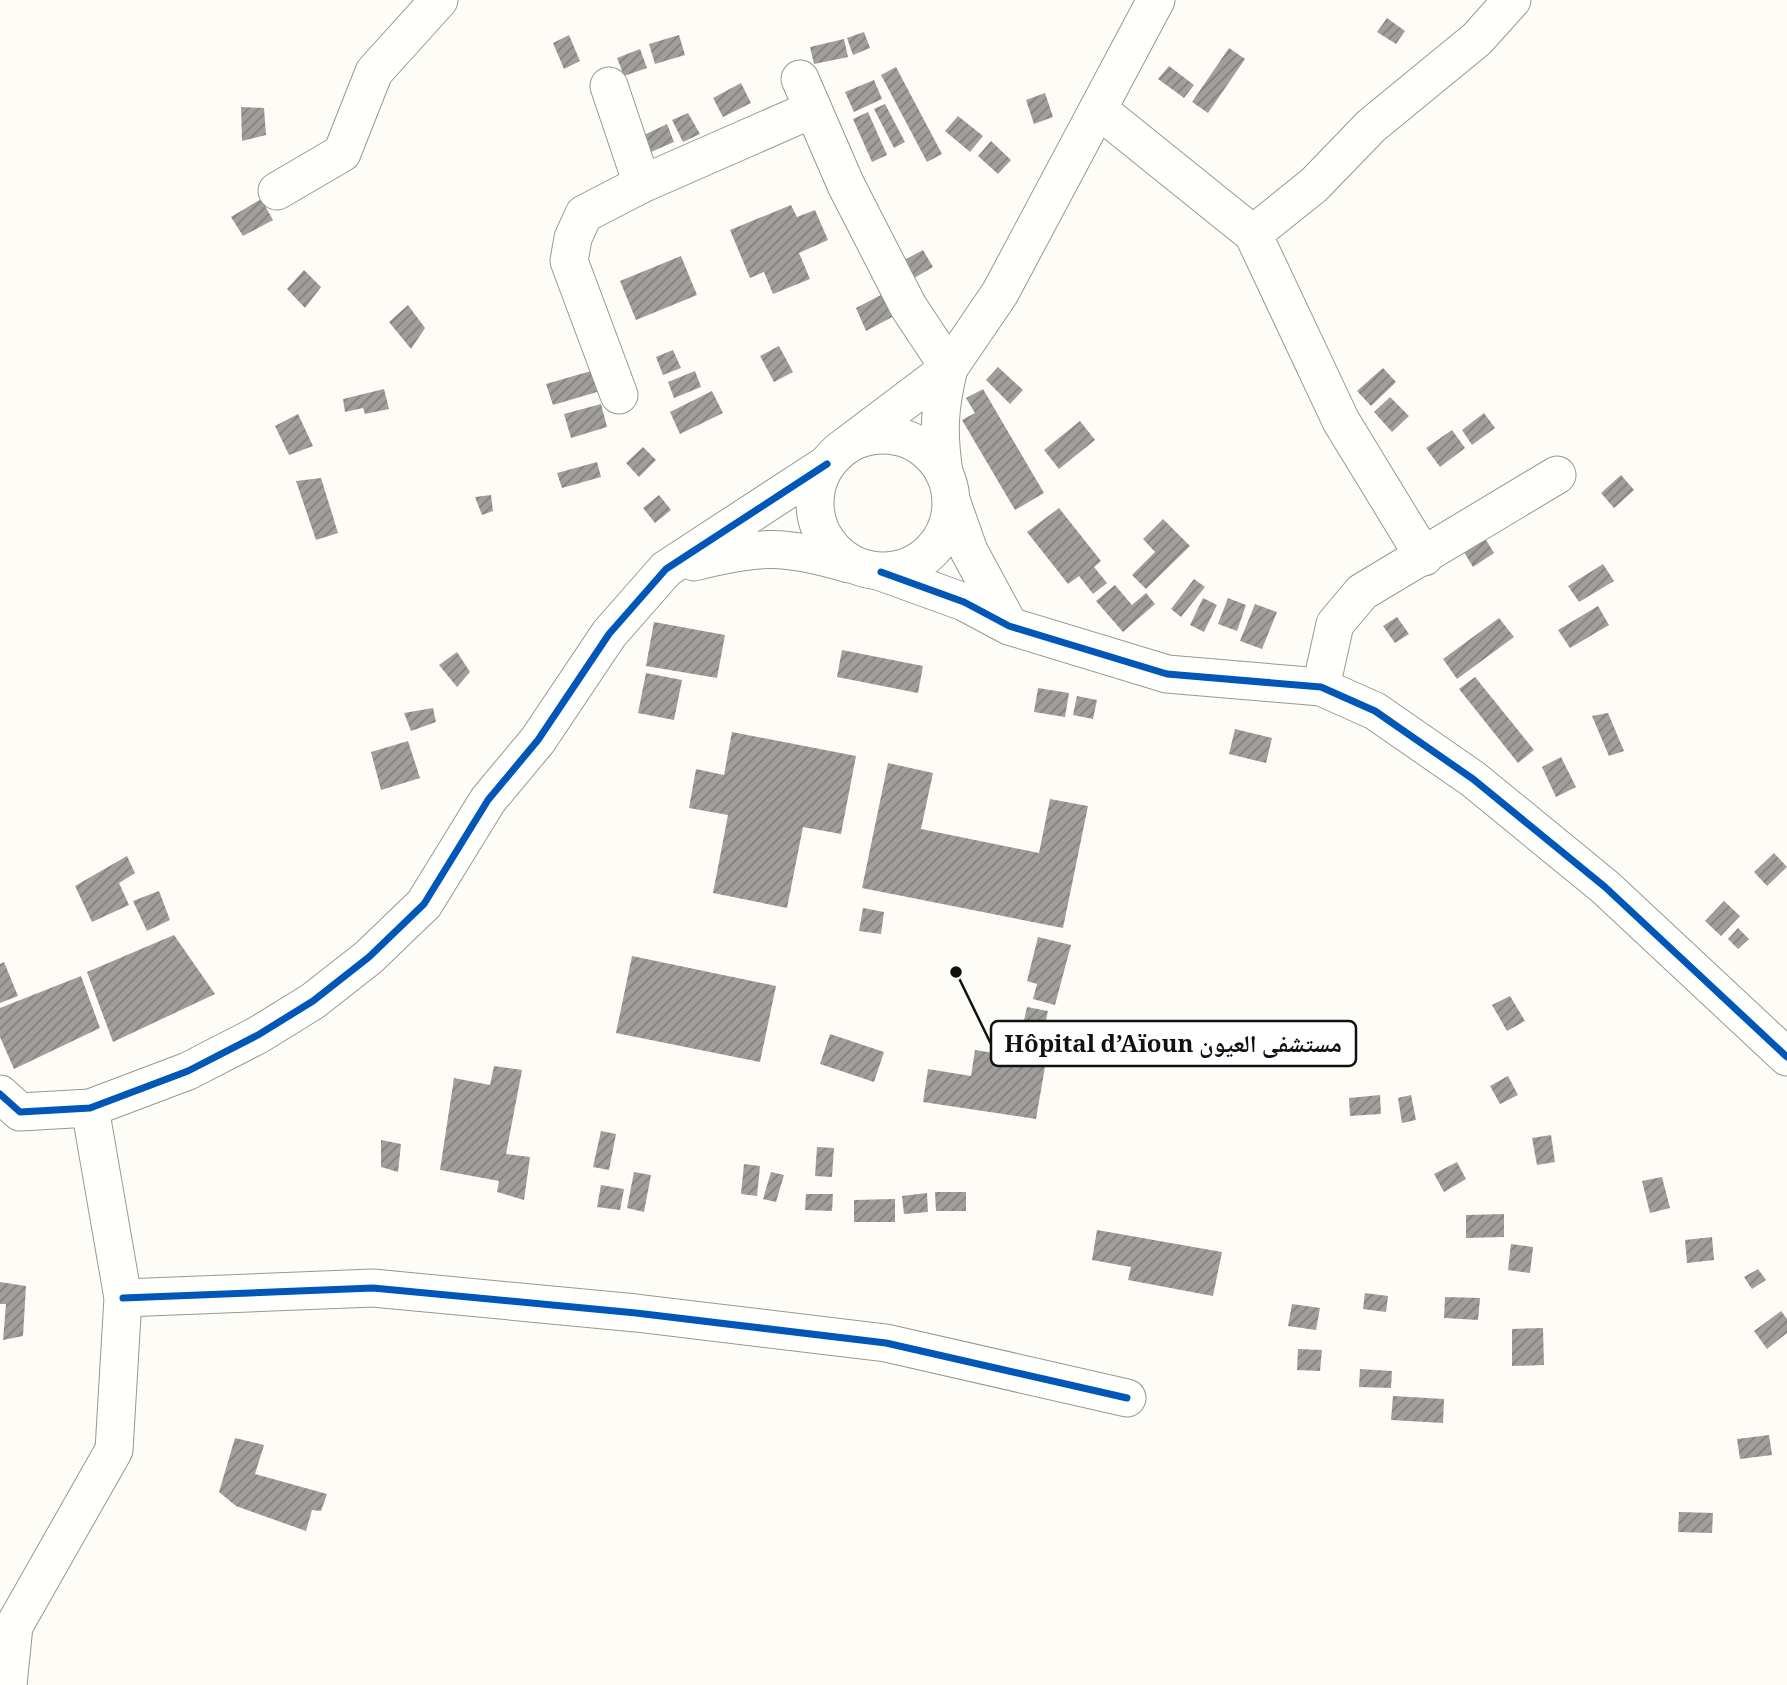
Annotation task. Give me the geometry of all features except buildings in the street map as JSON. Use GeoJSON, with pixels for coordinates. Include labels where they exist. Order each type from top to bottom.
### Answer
{"type":"FeatureCollection","features":[{"type":"Feature","properties":{"kind":"street"},"geometry":{"type":"LineString","coordinates":[[277,191],[342,153],[374,72],[439,0]]}},
{"type":"Feature","properties":{"kind":"street"},"geometry":{"type":"LineString","coordinates":[[0,1094],[20,1112],[90,1108],[188,1070],[258,1035],[313,1001],[369,957],[424,904],[488,800],[538,740],[610,634],[666,569],[837,455],[949,368],[1000,293],[1156,0]]}},
{"type":"Feature","properties":{"kind":"street"},"geometry":{"type":"LineString","coordinates":[[1253,234],[1314,185],[1371,126],[1477,39],[1513,0]]}},
{"type":"Feature","properties":{"kind":"street"},"geometry":{"type":"LineString","coordinates":[[609,86],[642,184]]}},
{"type":"Feature","properties":{"kind":"street"},"geometry":{"type":"LineString","coordinates":[[619,395],[569,261],[573,238],[584,214],[807,94],[846,186],[908,306],[949,368],[940,403],[938,435],[948,487],[969,551],[1009,626]]}},
{"type":"Feature","properties":{"kind":"street"},"geometry":{"type":"LineString","coordinates":[[1099,110],[1253,234],[1341,421],[1424,557]]}},
{"type":"Feature","properties":{"kind":"street"},"geometry":{"type":"LineString","coordinates":[[876,435],[907,439],[933,457],[948,487],[947,528],[932,551],[909,567],[867,568],[830,547],[816,521],[815,491],[837,455],[876,435]]}},
{"type":"Feature","properties":{"kind":"street"},"geometry":{"type":"LineString","coordinates":[[1321,687],[1335,624],[1362,592],[1557,475]]}},
{"type":"Feature","properties":{"kind":"street"},"geometry":{"type":"LineString","coordinates":[[666,569],[759,548],[801,550],[867,568],[964,602],[1009,626],[1167,674],[1321,687],[1375,711],[1473,779],[1605,887],[1787,1057]]}},
{"type":"Feature","properties":{"kind":"street"},"geometry":{"type":"LineString","coordinates":[[8,1685],[14,1626],[114,1450],[123,1298],[90,1108]]}},
{"type":"Feature","properties":{"kind":"street"},"geometry":{"type":"LineString","coordinates":[[123,1298],[373,1288],[636,1313],[887,1343],[1127,1398]]}},
{"type":"Feature","properties":{"kind":"cycle path"},"geometry":{"type":"LineString","coordinates":[[0,1094],[20,1112],[90,1108],[188,1071],[258,1035],[313,1001],[369,957],[424,904],[488,800],[538,740],[609,634],[666,569],[827,464]]}},
{"type":"Feature","properties":{"kind":"cycle path"},"geometry":{"type":"LineString","coordinates":[[881,572],[964,602],[1009,626],[1167,674],[1321,687],[1375,711],[1473,779],[1605,887],[1787,1057]]}},
{"type":"Feature","properties":{"kind":"cycle path"},"geometry":{"type":"LineString","coordinates":[[123,1298],[373,1288],[636,1313],[886,1343],[1127,1398]]}},
{"type":"Feature","properties":{"kind":"place","name":"Hôpital d’Aïoun مستشفى العيون"},"geometry":{"type":"Point","coordinates":[956,972]}}]}
